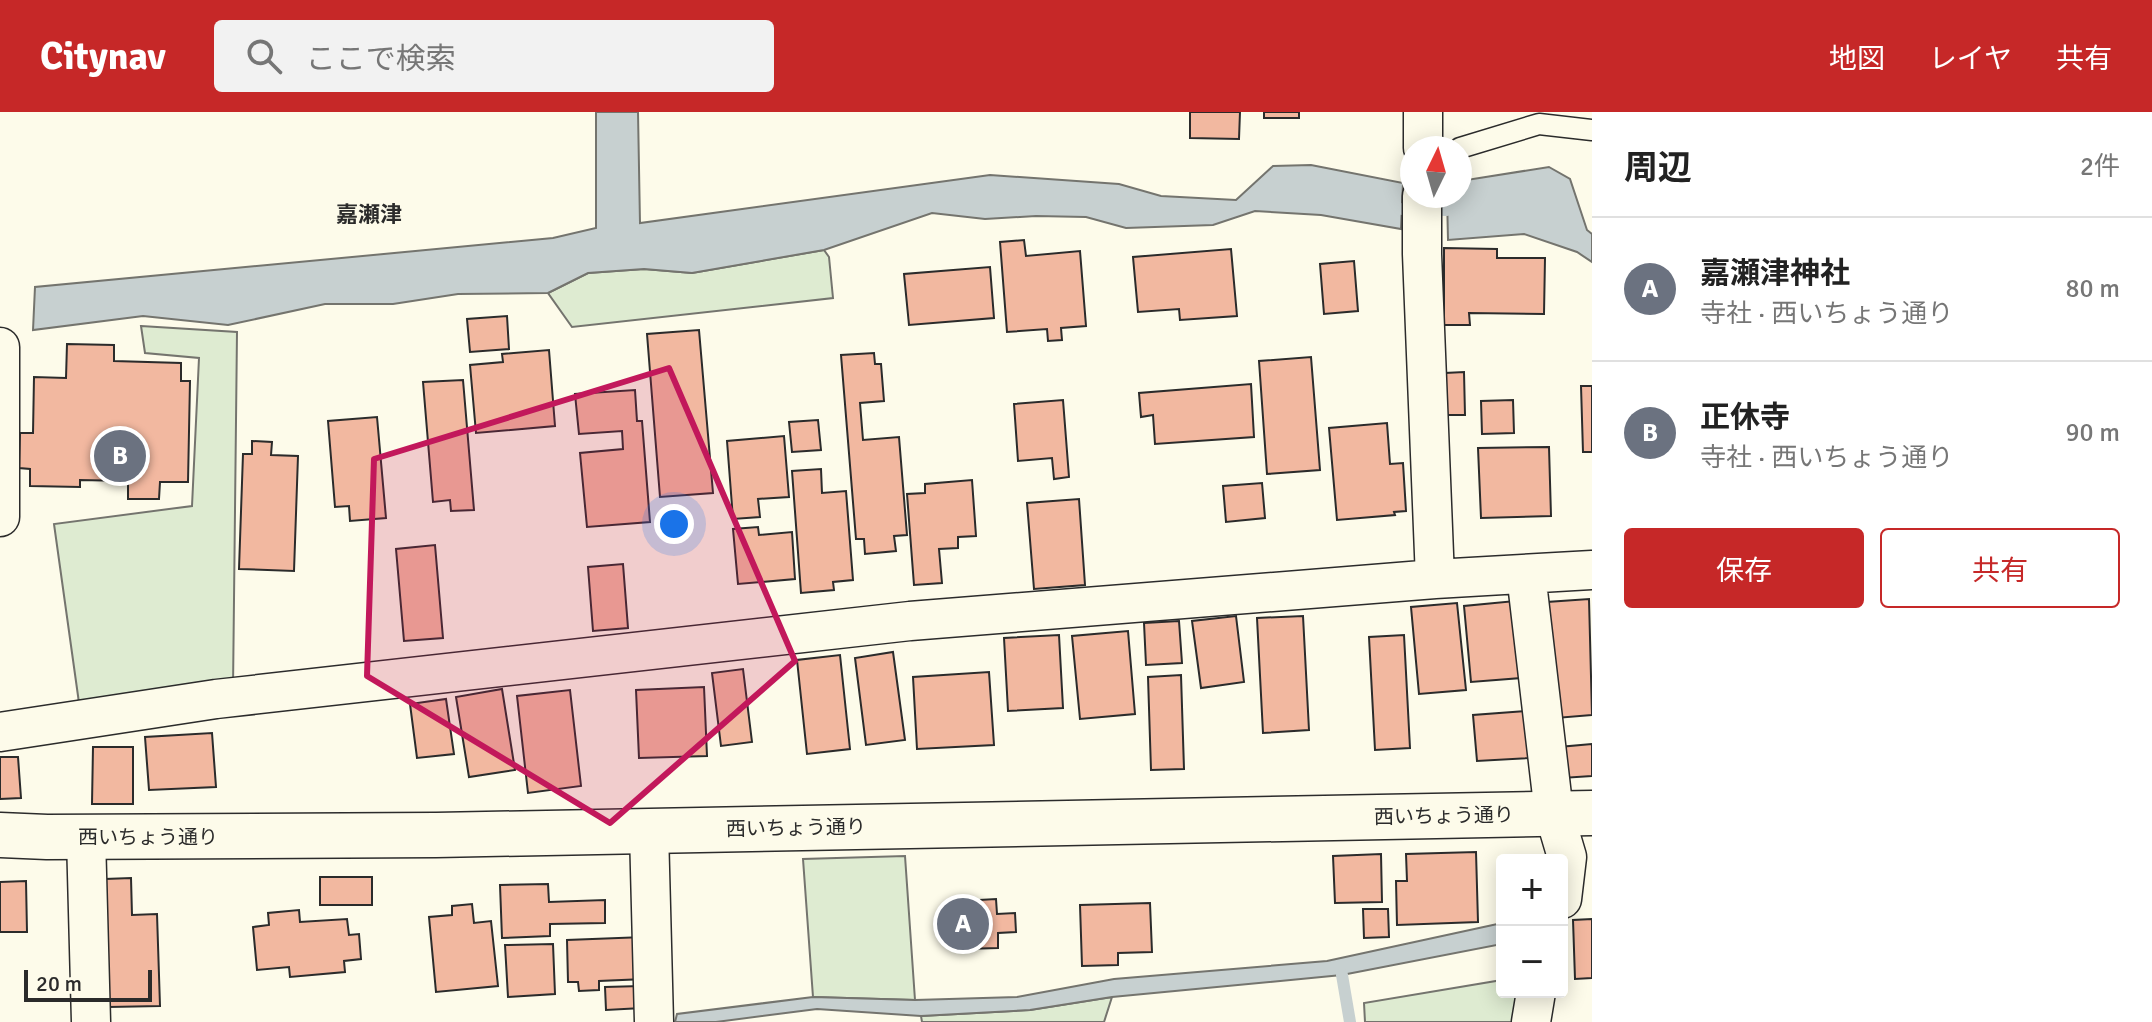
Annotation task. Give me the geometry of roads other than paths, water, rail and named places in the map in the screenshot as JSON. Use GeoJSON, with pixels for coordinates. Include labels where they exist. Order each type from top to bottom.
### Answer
{"type":"FeatureCollection","features":[{"type":"Feature","properties":{"kind":"highway","name":"西いちょう通り"},"geometry":{"type":"LineString","coordinates":[[0,835],[86,837],[649,831],[1573,813]]}},
{"type":"Feature","properties":{"kind":"street"},"geometry":{"type":"LineString","coordinates":[[1423,112],[1423,136]]}},
{"type":"Feature","properties":{"kind":"street"},"geometry":{"type":"LineString","coordinates":[[1422,208],[1435,579]]}},
{"type":"Feature","properties":{"kind":"street"},"geometry":{"type":"LineString","coordinates":[[0,347],[0,517]]}},
{"type":"Feature","properties":{"kind":"street"},"geometry":{"type":"LineString","coordinates":[[0,732],[216,699],[910,621],[1435,579],[1592,570]]}},
{"type":"Feature","properties":{"kind":"street"},"geometry":{"type":"LineString","coordinates":[[1526,574],[1573,813],[1567,854]]}},
{"type":"Feature","properties":{"kind":"street"},"geometry":{"type":"LineString","coordinates":[[649,831],[654,1022]]}},
{"type":"Feature","properties":{"kind":"street"},"geometry":{"type":"LineString","coordinates":[[86,837],[91,1022]]}},
{"type":"Feature","properties":{"kind":"street"},"geometry":{"type":"LineString","coordinates":[[1531,1022],[1535,998]]}},
{"type":"Feature","properties":{"kind":"lane"},"geometry":{"type":"LineString","coordinates":[[1472,144],[1539,124],[1592,130]]}},
{"type":"Feature","properties":{"kind":"waterway"},"geometry":{"type":"LineString","coordinates":[[1402,209],[1447,210]]}},
{"type":"Feature","properties":{"kind":"waterway"},"geometry":{"type":"LineString","coordinates":[[1342,975],[1350,1022]]}},
{"type":"Feature","properties":{"kind":"place","name":"正休寺"},"geometry":{"type":"Point","coordinates":[120,456]}},
{"type":"Feature","properties":{"kind":"place","name":"嘉瀬津神社"},"geometry":{"type":"Point","coordinates":[963,924]}},
{"type":"Feature","properties":{"kind":"district","name":"嘉瀬津"},"geometry":{"type":"Point","coordinates":[369,214]}}]}
